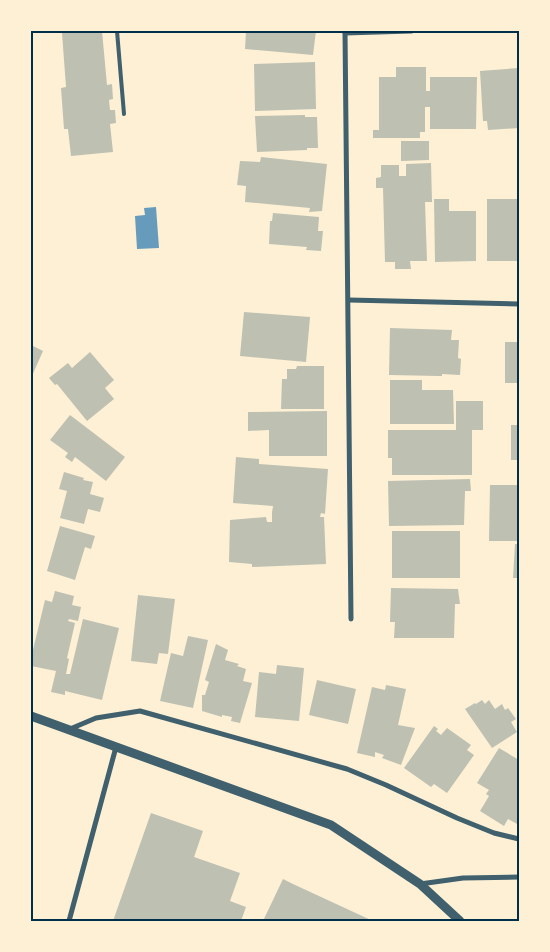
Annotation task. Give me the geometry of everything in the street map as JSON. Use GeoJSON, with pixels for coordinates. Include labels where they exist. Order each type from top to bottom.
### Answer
{"type":"FeatureCollection","features":[{"type":"Feature","properties":{"kind":"street"},"geometry":{"type":"LineString","coordinates":[[351,619],[345,32],[411,31]]}},
{"type":"Feature","properties":{"kind":"street"},"geometry":{"type":"LineString","coordinates":[[349,300],[519,304]]}},
{"type":"Feature","properties":{"kind":"street"},"geometry":{"type":"LineString","coordinates":[[70,730],[96,718],[140,712],[347,769],[457,818],[494,833],[519,839]]}},
{"type":"Feature","properties":{"kind":"street"},"geometry":{"type":"LineString","coordinates":[[31,716],[331,825],[420,884],[460,921]]}},
{"type":"Feature","properties":{"kind":"street"},"geometry":{"type":"LineString","coordinates":[[69,921],[116,747]]}},
{"type":"Feature","properties":{"kind":"street"},"geometry":{"type":"LineString","coordinates":[[420,884],[462,878],[519,877]]}},
{"type":"Feature","properties":{"kind":"lane"},"geometry":{"type":"LineString","coordinates":[[117,31],[124,114]]}},
{"type":"Feature","properties":{"kind":"water"},"geometry":{"type":"Polygon","coordinates":[[[156,207],[159,248],[137,249],[135,216],[145,215],[144,208],[156,207]]]}},
{"type":"Feature","properties":{"kind":"building"},"geometry":{"type":"Polygon","coordinates":[[[56,31],[102,31],[107,85],[112,84],[113,99],[109,100],[110,110],[115,110],[116,123],[110,124],[113,152],[71,156],[68,129],[64,129],[61,88],[66,87],[62,33],[56,33],[56,31]]]}},
{"type":"Feature","properties":{"kind":"building"},"geometry":{"type":"Polygon","coordinates":[[[246,31],[316,31],[313,55],[245,49],[246,31]]]}},
{"type":"Feature","properties":{"kind":"building"},"geometry":{"type":"Polygon","coordinates":[[[315,62],[316,109],[255,111],[254,64],[315,62]]]}},
{"type":"Feature","properties":{"kind":"building"},"geometry":{"type":"Polygon","coordinates":[[[396,67],[426,67],[426,91],[430,91],[430,77],[477,77],[476,129],[430,129],[430,107],[425,107],[425,132],[420,132],[420,138],[373,138],[373,130],[379,130],[379,77],[396,77],[396,67]]]}},
{"type":"Feature","properties":{"kind":"building"},"geometry":{"type":"Polygon","coordinates":[[[519,68],[519,128],[488,130],[487,121],[483,121],[480,71],[519,68]]]}},
{"type":"Feature","properties":{"kind":"building"},"geometry":{"type":"Polygon","coordinates":[[[305,115],[305,117],[317,117],[318,148],[257,152],[255,116],[305,115]]]}},
{"type":"Feature","properties":{"kind":"building"},"geometry":{"type":"Polygon","coordinates":[[[401,141],[429,141],[429,160],[401,161],[401,141]]]}},
{"type":"Feature","properties":{"kind":"building"},"geometry":{"type":"Polygon","coordinates":[[[261,157],[327,164],[322,211],[309,212],[310,208],[245,202],[246,186],[237,185],[240,161],[260,162],[261,157]]]}},
{"type":"Feature","properties":{"kind":"building"},"geometry":{"type":"Polygon","coordinates":[[[431,163],[432,202],[425,202],[427,261],[410,261],[411,269],[395,269],[395,262],[385,262],[383,188],[376,188],[376,178],[381,177],[381,165],[399,165],[399,176],[406,176],[406,164],[431,163]]]}},
{"type":"Feature","properties":{"kind":"building"},"geometry":{"type":"Polygon","coordinates":[[[434,199],[449,199],[449,211],[476,211],[476,261],[435,262],[434,199]]]}},
{"type":"Feature","properties":{"kind":"building"},"geometry":{"type":"Polygon","coordinates":[[[487,199],[519,199],[519,261],[487,261],[487,199]]]}},
{"type":"Feature","properties":{"kind":"building"},"geometry":{"type":"Polygon","coordinates":[[[273,213],[319,217],[318,231],[323,231],[321,251],[306,250],[307,247],[269,244],[270,221],[272,221],[273,213]]]}},
{"type":"Feature","properties":{"kind":"building"},"geometry":{"type":"Polygon","coordinates":[[[244,312],[310,317],[306,362],[240,356],[244,312]]]}},
{"type":"Feature","properties":{"kind":"building"},"geometry":{"type":"Polygon","coordinates":[[[390,328],[452,330],[451,340],[459,340],[458,358],[461,359],[460,375],[389,375],[390,328]]]}},
{"type":"Feature","properties":{"kind":"building"},"geometry":{"type":"Polygon","coordinates":[[[505,342],[519,342],[519,383],[505,383],[505,342]]]}},
{"type":"Feature","properties":{"kind":"building"},"geometry":{"type":"Polygon","coordinates":[[[31,345],[43,351],[31,378],[31,345]]]}},
{"type":"Feature","properties":{"kind":"building"},"geometry":{"type":"Polygon","coordinates":[[[90,352],[114,380],[105,388],[114,399],[87,421],[57,384],[55,385],[49,378],[68,363],[72,368],[90,352]]]}},
{"type":"Feature","properties":{"kind":"building"},"geometry":{"type":"Polygon","coordinates":[[[297,366],[324,366],[324,409],[281,409],[282,379],[287,379],[287,369],[296,369],[297,366]]]}},
{"type":"Feature","properties":{"kind":"building"},"geometry":{"type":"Polygon","coordinates":[[[390,380],[422,380],[422,390],[453,390],[454,424],[390,424],[390,380]]]}},
{"type":"Feature","properties":{"kind":"building"},"geometry":{"type":"Polygon","coordinates":[[[456,401],[483,401],[483,430],[472,430],[472,475],[392,475],[392,458],[388,458],[388,430],[456,430],[456,401]]]}},
{"type":"Feature","properties":{"kind":"building"},"geometry":{"type":"Polygon","coordinates":[[[327,411],[327,456],[269,456],[269,430],[248,431],[248,412],[327,411]]]}},
{"type":"Feature","properties":{"kind":"building"},"geometry":{"type":"Polygon","coordinates":[[[70,415],[125,457],[106,481],[75,457],[72,462],[65,457],[68,453],[50,440],[70,415]]]}},
{"type":"Feature","properties":{"kind":"building"},"geometry":{"type":"Polygon","coordinates":[[[511,425],[519,425],[519,460],[511,460],[511,425]]]}},
{"type":"Feature","properties":{"kind":"building"},"geometry":{"type":"Polygon","coordinates":[[[236,457],[259,459],[259,464],[328,469],[325,514],[321,513],[320,517],[324,517],[326,564],[252,567],[252,564],[229,562],[230,520],[266,517],[267,522],[272,522],[273,506],[233,503],[236,457]]]}},
{"type":"Feature","properties":{"kind":"building"},"geometry":{"type":"Polygon","coordinates":[[[64,472],[93,482],[90,494],[104,498],[100,512],[88,509],[84,524],[60,518],[67,491],[59,489],[64,472]]]}},
{"type":"Feature","properties":{"kind":"building"},"geometry":{"type":"Polygon","coordinates":[[[470,479],[471,491],[465,491],[464,525],[389,526],[388,481],[470,479]]]}},
{"type":"Feature","properties":{"kind":"building"},"geometry":{"type":"Polygon","coordinates":[[[490,485],[519,485],[519,541],[489,541],[490,485]]]}},
{"type":"Feature","properties":{"kind":"building"},"geometry":{"type":"Polygon","coordinates":[[[60,526],[95,536],[91,549],[85,547],[75,580],[47,571],[60,526]]]}},
{"type":"Feature","properties":{"kind":"building"},"geometry":{"type":"Polygon","coordinates":[[[392,531],[460,531],[460,578],[392,578],[392,531]]]}},
{"type":"Feature","properties":{"kind":"building"},"geometry":{"type":"Polygon","coordinates":[[[515,544],[519,544],[519,578],[513,578],[515,544]]]}},
{"type":"Feature","properties":{"kind":"building"},"geometry":{"type":"Polygon","coordinates":[[[391,588],[458,589],[460,604],[455,604],[454,638],[394,638],[395,622],[390,622],[391,588]]]}},
{"type":"Feature","properties":{"kind":"building"},"geometry":{"type":"Polygon","coordinates":[[[55,591],[74,596],[72,605],[81,607],[78,621],[69,619],[68,621],[75,623],[67,658],[69,659],[66,674],[70,674],[83,619],[119,628],[102,700],[65,691],[65,695],[51,692],[56,671],[31,666],[31,649],[33,650],[45,600],[52,602],[55,591]]]}},
{"type":"Feature","properties":{"kind":"building"},"geometry":{"type":"Polygon","coordinates":[[[138,595],[175,599],[168,654],[159,653],[157,664],[131,661],[138,595]]]}},
{"type":"Feature","properties":{"kind":"building"},"geometry":{"type":"Polygon","coordinates":[[[188,636],[208,640],[193,708],[160,701],[171,653],[183,656],[188,636]]]}},
{"type":"Feature","properties":{"kind":"building"},"geometry":{"type":"Polygon","coordinates":[[[216,644],[228,650],[225,660],[239,664],[237,666],[246,669],[243,681],[252,683],[240,723],[231,721],[232,717],[222,715],[222,717],[202,711],[202,695],[205,695],[209,682],[205,680],[216,644]]]}},
{"type":"Feature","properties":{"kind":"building"},"geometry":{"type":"Polygon","coordinates":[[[277,665],[304,668],[299,721],[255,717],[259,672],[276,674],[277,665]]]}},
{"type":"Feature","properties":{"kind":"building"},"geometry":{"type":"Polygon","coordinates":[[[317,680],[356,689],[348,724],[309,715],[317,680]]]}},
{"type":"Feature","properties":{"kind":"building"},"geometry":{"type":"Polygon","coordinates":[[[386,685],[406,689],[398,725],[415,728],[401,765],[382,758],[384,755],[375,752],[375,757],[357,753],[372,687],[385,690],[386,685]]]}},
{"type":"Feature","properties":{"kind":"building"},"geometry":{"type":"Polygon","coordinates":[[[482,700],[485,704],[489,700],[495,709],[502,704],[505,710],[508,708],[516,719],[511,722],[517,732],[492,748],[465,709],[482,700]]]}},
{"type":"Feature","properties":{"kind":"building"},"geometry":{"type":"Polygon","coordinates":[[[434,726],[441,735],[447,728],[471,745],[467,750],[474,755],[447,793],[434,784],[431,787],[404,768],[434,726]]]}},
{"type":"Feature","properties":{"kind":"building"},"geometry":{"type":"Polygon","coordinates":[[[499,748],[519,760],[519,825],[508,819],[504,826],[480,811],[489,796],[486,794],[489,790],[477,783],[499,748]]]}},
{"type":"Feature","properties":{"kind":"building"},"geometry":{"type":"Polygon","coordinates":[[[151,813],[203,831],[194,857],[240,873],[230,901],[246,907],[241,921],[113,921],[151,813]]]}},
{"type":"Feature","properties":{"kind":"building"},"geometry":{"type":"Polygon","coordinates":[[[283,879],[293,884],[373,921],[263,921],[283,879]]]}}]}
